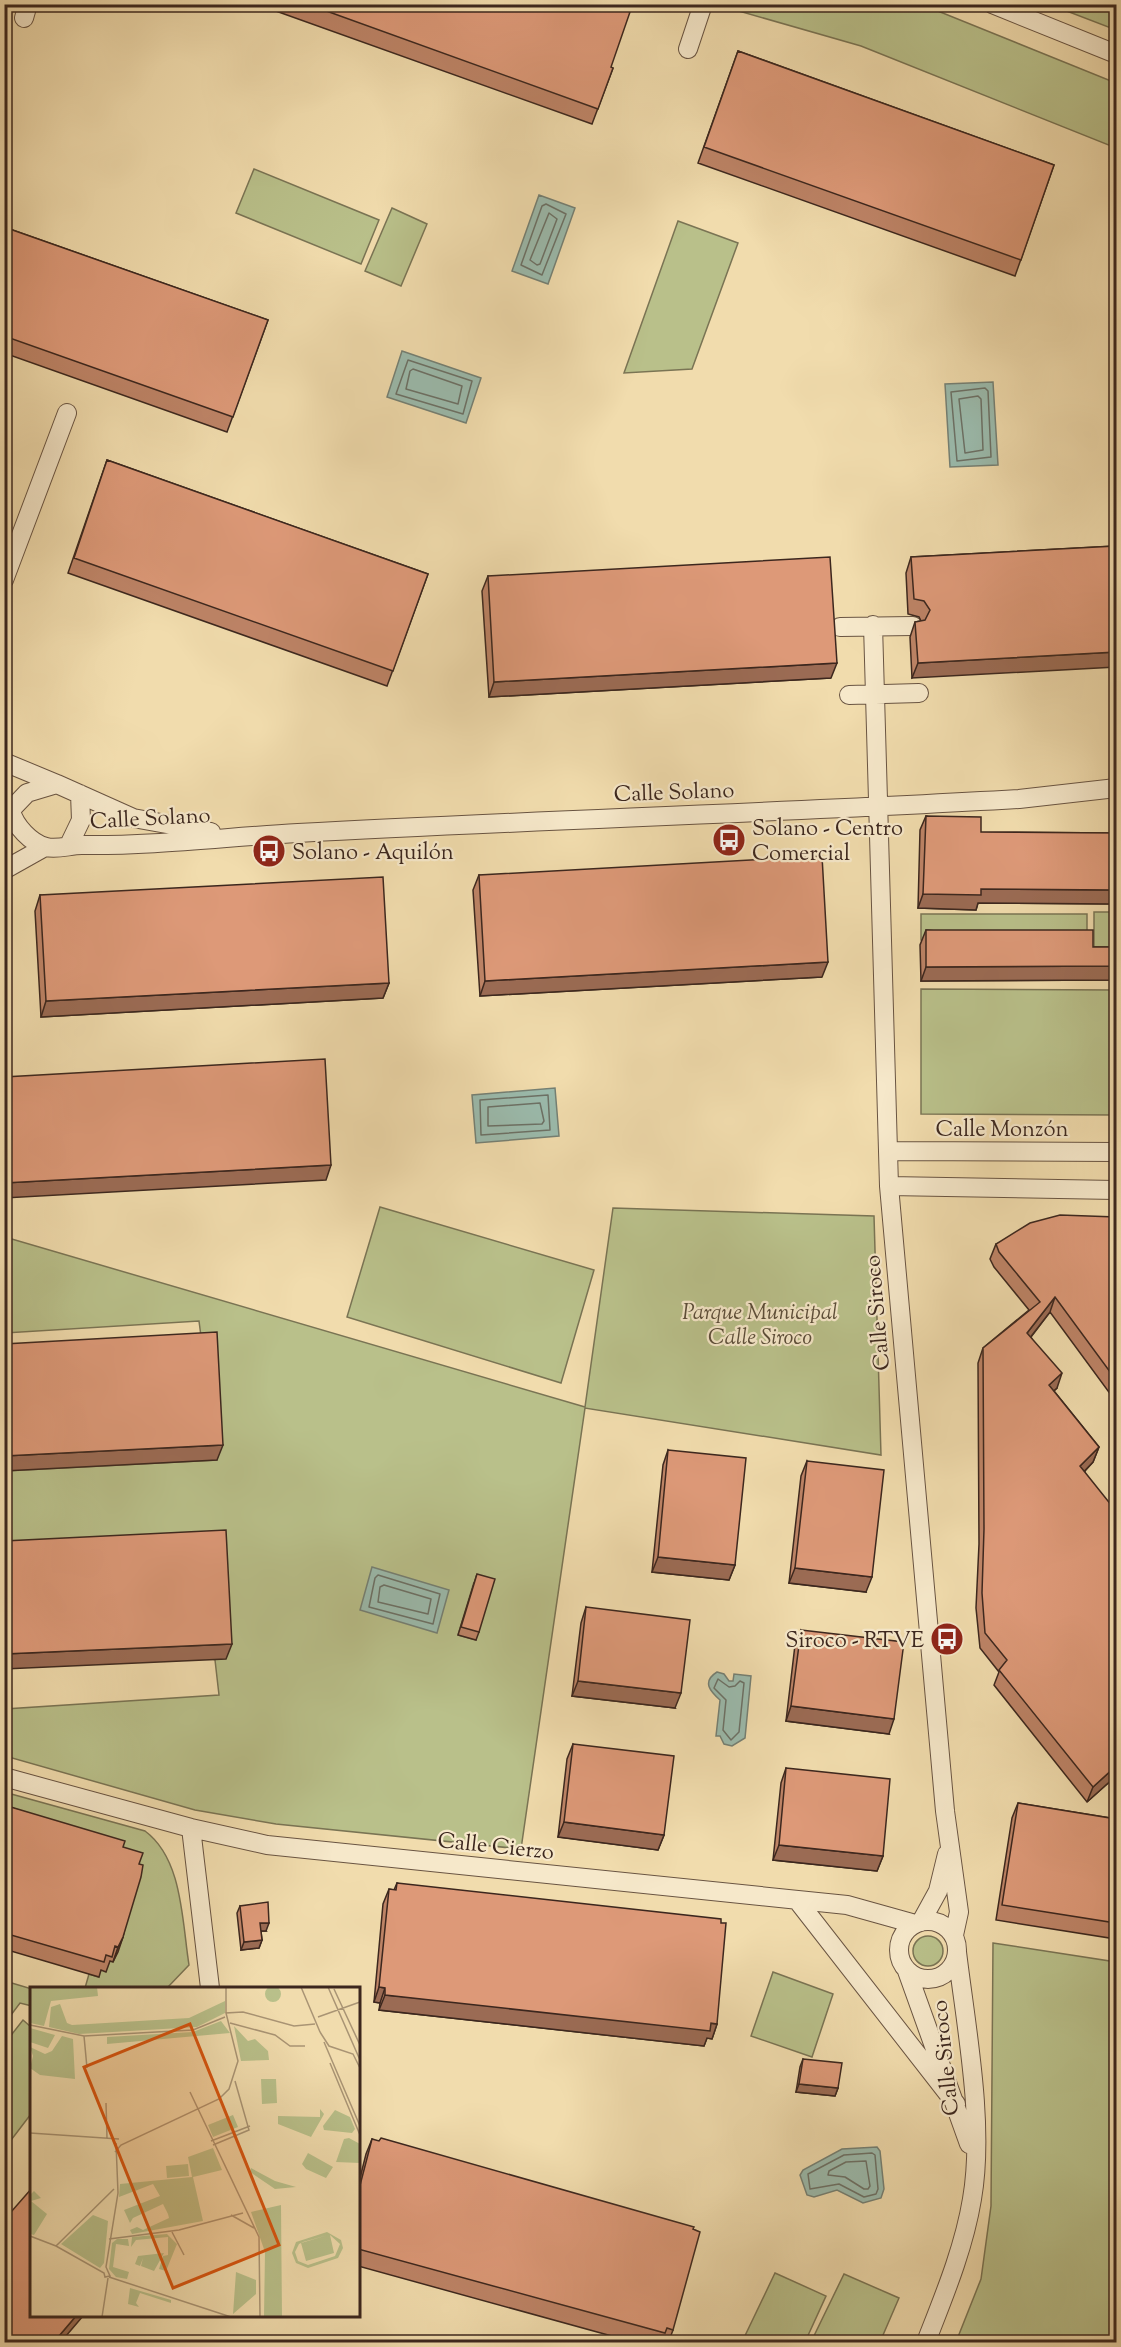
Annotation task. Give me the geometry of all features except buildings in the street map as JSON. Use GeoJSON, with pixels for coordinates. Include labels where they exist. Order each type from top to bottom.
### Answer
{"type":"FeatureCollection","features":[{"type":"Feature","properties":{"kind":"street"},"geometry":{"type":"LineString","coordinates":[[688,49],[703,4]]}},
{"type":"Feature","properties":{"kind":"street"},"geometry":{"type":"LineString","coordinates":[[992,4],[1116,54]]}},
{"type":"Feature","properties":{"kind":"street"},"geometry":{"type":"LineString","coordinates":[[4,580],[67,413]]}},
{"type":"Feature","properties":{"kind":"street","name":"Calle Siroco"},"geometry":{"type":"LineString","coordinates":[[873,625],[880,778],[890,1185],[950,1842],[959,1912],[956,1943],[974,2096],[973,2198],[956,2264],[926,2343]]}},
{"type":"Feature","properties":{"kind":"street"},"geometry":{"type":"LineString","coordinates":[[840,627],[913,626]]}},
{"type":"Feature","properties":{"kind":"street"},"geometry":{"type":"LineString","coordinates":[[849,695],[920,693]]}},
{"type":"Feature","properties":{"kind":"street","name":"Calle Solano"},"geometry":{"type":"LineString","coordinates":[[4,762],[134,818],[233,837]]}},
{"type":"Feature","properties":{"kind":"street"},"geometry":{"type":"LineString","coordinates":[[4,870],[45,847],[21,829],[9,808],[27,793],[57,784]]}},
{"type":"Feature","properties":{"kind":"street","name":"Calle Solano"},"geometry":{"type":"LineString","coordinates":[[45,847],[130,846],[233,837],[880,807],[1019,799],[1116,788]]}},
{"type":"Feature","properties":{"kind":"street","name":"Calle Solano"},"geometry":{"type":"LineString","coordinates":[[69,845],[81,820],[80,794]]}},
{"type":"Feature","properties":{"kind":"street","name":"Calle Monzón"},"geometry":{"type":"LineString","coordinates":[[888,1151],[1116,1152]]}},
{"type":"Feature","properties":{"kind":"street"},"geometry":{"type":"LineString","coordinates":[[890,1185],[1116,1190]]}},
{"type":"Feature","properties":{"kind":"street","name":"Calle Cierzo"},"geometry":{"type":"LineString","coordinates":[[4,1777],[191,1828],[267,1845],[848,1905],[918,1923]]}},
{"type":"Feature","properties":{"kind":"street"},"geometry":{"type":"LineString","coordinates":[[191,1828],[210,1987]]}},
{"type":"Feature","properties":{"kind":"street","name":"Calle Siroco"},"geometry":{"type":"LineString","coordinates":[[918,1923],[938,1891],[950,1842]]}},
{"type":"Feature","properties":{"kind":"street"},"geometry":{"type":"LineString","coordinates":[[797,1900],[956,2104]]}},
{"type":"Feature","properties":{"kind":"street"},"geometry":{"type":"LineString","coordinates":[[918,1923],[940,1924],[956,1943],[950,1970],[934,1979],[915,1977],[907,1971],[899,1957],[899,1941],[909,1928],[918,1923]]}},
{"type":"Feature","properties":{"kind":"street","name":"Calle Siroco"},"geometry":{"type":"LineString","coordinates":[[907,1971],[975,2160]]}},
{"type":"Feature","properties":{"kind":"green space"},"geometry":{"type":"Polygon","coordinates":[[[718,5],[923,5],[1116,83],[1116,148],[861,46],[718,5]]]}},
{"type":"Feature","properties":{"kind":"green space"},"geometry":{"type":"Polygon","coordinates":[[[1051,5],[1116,5],[1116,30],[1051,5]]]}},
{"type":"Feature","properties":{"kind":"green space"},"geometry":{"type":"Polygon","coordinates":[[[254,169],[379,220],[361,264],[236,213],[254,169]]]}},
{"type":"Feature","properties":{"kind":"green space"},"geometry":{"type":"Polygon","coordinates":[[[392,208],[427,224],[401,286],[365,271],[392,208]]]}},
{"type":"Feature","properties":{"kind":"green space"},"geometry":{"type":"Polygon","coordinates":[[[678,221],[738,243],[692,369],[624,373],[678,221]]]}},
{"type":"Feature","properties":{"kind":"green space"},"geometry":{"type":"Polygon","coordinates":[[[1094,912],[1116,912],[1116,956],[1094,956],[1094,912]]]}},
{"type":"Feature","properties":{"kind":"green space"},"geometry":{"type":"Polygon","coordinates":[[[921,914],[1087,914],[1087,940],[921,940],[921,914]]]}},
{"type":"Feature","properties":{"kind":"green space"},"geometry":{"type":"Polygon","coordinates":[[[921,989],[1116,990],[1116,1115],[921,1114],[921,989]]]}},
{"type":"Feature","properties":{"kind":"green space"},"geometry":{"type":"Polygon","coordinates":[[[380,1207],[594,1270],[561,1383],[347,1317],[380,1207]]]}},
{"type":"Feature","properties":{"kind":"green space","name":"Parque Municipal Calle Siroco"},"geometry":{"type":"Polygon","coordinates":[[[613,1208],[874,1216],[881,1455],[585,1408],[521,1849],[276,1824],[195,1810],[5,1756],[5,1709],[219,1695],[215,1660],[5,1555],[5,1471],[217,1460],[199,1321],[5,1333],[5,1237],[585,1407],[613,1208]],[[474,1582],[458,1635],[476,1640],[474,1582]]]}},
{"type":"Feature","properties":{"kind":"green space"},"geometry":{"type":"Polygon","coordinates":[[[4,1792],[145,1831],[158,1843],[174,1874],[179,1892],[189,1965],[168,1987],[85,1987],[89,1974],[98,1977],[5,1829],[4,1792]]]}},
{"type":"Feature","properties":{"kind":"green space"},"geometry":{"type":"Polygon","coordinates":[[[928,1936],[938,1941],[943,1951],[938,1961],[928,1966],[918,1961],[913,1951],[918,1941],[928,1936]]]}},
{"type":"Feature","properties":{"kind":"green space"},"geometry":{"type":"Polygon","coordinates":[[[993,1943],[1116,1962],[1116,2342],[956,2342],[981,2279],[991,2206],[993,1943]]]}},
{"type":"Feature","properties":{"kind":"green space"},"geometry":{"type":"Polygon","coordinates":[[[773,1972],[833,1994],[812,2057],[751,2036],[773,1972]]]}},
{"type":"Feature","properties":{"kind":"green space"},"geometry":{"type":"Polygon","coordinates":[[[5,1981],[30,1988],[30,2006],[20,2003],[5,2023],[5,1981]]]}},
{"type":"Feature","properties":{"kind":"green space"},"geometry":{"type":"Polygon","coordinates":[[[23,2020],[30,2026],[30,2115],[5,2148],[5,2043],[23,2020]]]}},
{"type":"Feature","properties":{"kind":"green space"},"geometry":{"type":"Polygon","coordinates":[[[775,2273],[826,2296],[805,2342],[742,2342],[775,2273]]]}},
{"type":"Feature","properties":{"kind":"green space"},"geometry":{"type":"Polygon","coordinates":[[[844,2274],[899,2298],[880,2342],[811,2342],[844,2274]]]}},
{"type":"Feature","properties":{"kind":"water"},"geometry":{"type":"Polygon","coordinates":[[[539,195],[575,208],[548,284],[512,271],[539,195]]]}},
{"type":"Feature","properties":{"kind":"water"},"geometry":{"type":"Polygon","coordinates":[[[402,351],[481,378],[466,423],[387,397],[402,351]]]}},
{"type":"Feature","properties":{"kind":"water"},"geometry":{"type":"Polygon","coordinates":[[[993,382],[998,465],[950,467],[945,384],[993,382]]]}},
{"type":"Feature","properties":{"kind":"water"},"geometry":{"type":"Polygon","coordinates":[[[555,1088],[559,1136],[476,1143],[472,1095],[555,1088]]]}},
{"type":"Feature","properties":{"kind":"water"},"geometry":{"type":"Polygon","coordinates":[[[372,1567],[449,1590],[437,1633],[360,1610],[372,1567]]]}},
{"type":"Feature","properties":{"kind":"water"},"geometry":{"type":"Polygon","coordinates":[[[717,1672],[724,1674],[729,1681],[733,1681],[734,1674],[751,1676],[745,1738],[732,1746],[724,1744],[720,1736],[716,1736],[720,1700],[709,1687],[709,1679],[717,1672]]]}},
{"type":"Feature","properties":{"kind":"water"},"geometry":{"type":"Polygon","coordinates":[[[877,2147],[880,2151],[884,2189],[881,2198],[863,2203],[837,2190],[814,2197],[807,2195],[800,2175],[803,2170],[842,2149],[877,2147]]]}},
{"type":"Feature","properties":{"kind":"place","name":"Solano - Centro Comercial"},"geometry":{"type":"Point","coordinates":[729,840]}},
{"type":"Feature","properties":{"kind":"place","name":"Solano - Aquilón"},"geometry":{"type":"Point","coordinates":[269,851]}},
{"type":"Feature","properties":{"kind":"place","name":"Siroco - RTVE"},"geometry":{"type":"Point","coordinates":[947,1639]}}]}
